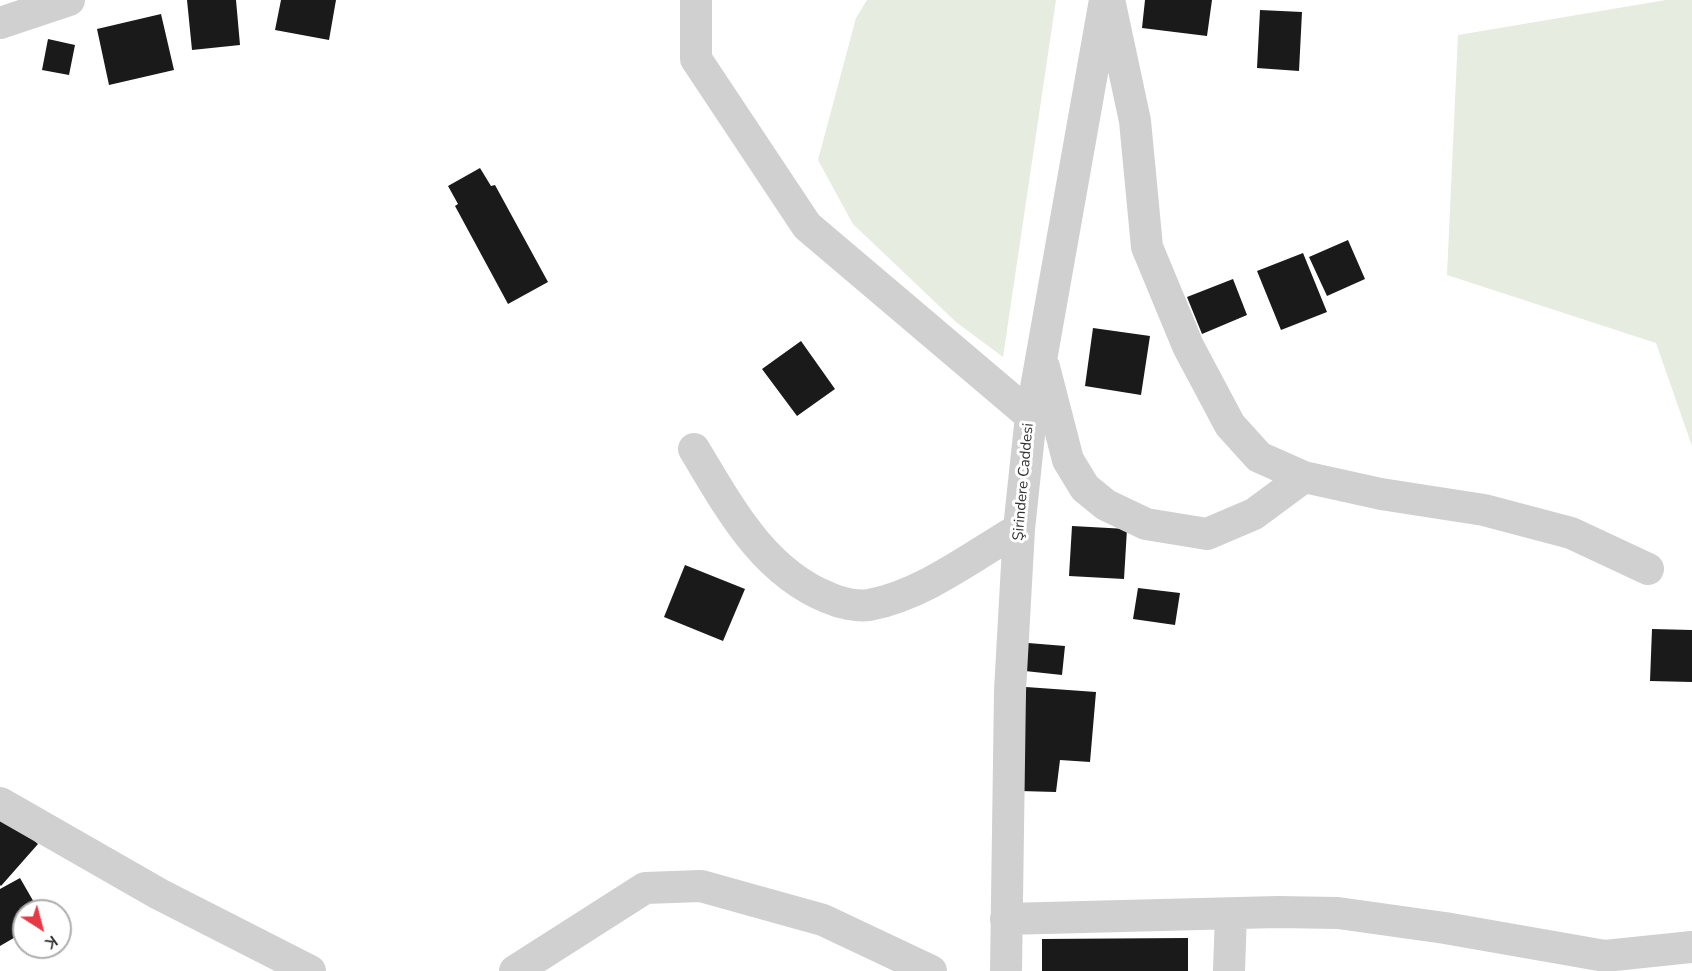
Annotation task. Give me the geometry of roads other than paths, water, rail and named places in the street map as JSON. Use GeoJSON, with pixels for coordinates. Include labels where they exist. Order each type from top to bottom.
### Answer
{"type":"FeatureCollection","features":[{"type":"Feature","properties":{"kind":"street"},"geometry":{"type":"LineString","coordinates":[[0,22],[69,0]]}},
{"type":"Feature","properties":{"kind":"street"},"geometry":{"type":"LineString","coordinates":[[696,0],[696,59],[807,226],[1031,416]]}},
{"type":"Feature","properties":{"kind":"street"},"geometry":{"type":"LineString","coordinates":[[1107,0],[1135,121],[1147,247],[1188,346],[1230,425],[1260,457],[1305,477],[1381,494],[1484,510],[1571,533],[1648,569]]}},
{"type":"Feature","properties":{"kind":"street","name":"Şirindere Caddesi"},"geometry":{"type":"LineString","coordinates":[[1006,971],[1010,691],[1019,529],[1031,416],[1107,0]]}},
{"type":"Feature","properties":{"kind":"street"},"geometry":{"type":"LineString","coordinates":[[1041,357],[1068,460],[1085,488],[1106,505],[1126,515],[1146,524],[1207,534],[1254,514],[1305,477]]}},
{"type":"Feature","properties":{"kind":"street"},"geometry":{"type":"LineString","coordinates":[[694,449],[741,526],[776,565],[808,590],[839,602],[868,605],[918,588],[1019,529]]}},
{"type":"Feature","properties":{"kind":"street"},"geometry":{"type":"LineString","coordinates":[[0,803],[159,894],[310,971]]}},
{"type":"Feature","properties":{"kind":"street"},"geometry":{"type":"LineString","coordinates":[[515,971],[645,888],[701,886],[823,920],[931,971]]}},
{"type":"Feature","properties":{"kind":"street"},"geometry":{"type":"LineString","coordinates":[[1006,919],[1290,912],[1385,919],[1605,956],[1692,946]]}},
{"type":"Feature","properties":{"kind":"street"},"geometry":{"type":"LineString","coordinates":[[1229,971],[1231,914]]}}]}
